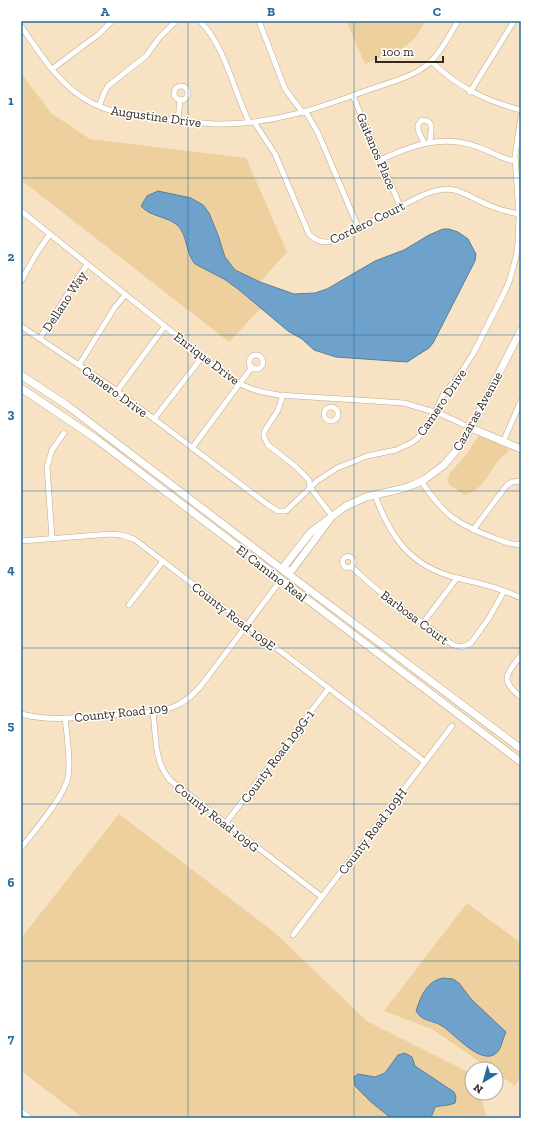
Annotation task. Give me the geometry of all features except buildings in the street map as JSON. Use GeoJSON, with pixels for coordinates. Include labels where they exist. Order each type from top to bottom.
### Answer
{"type":"FeatureCollection","features":[{"type":"Feature","properties":{"kind":"main road","name":"Cazaras Avenue"},"geometry":{"type":"LineString","coordinates":[[281,580],[286,572],[292,570],[332,516],[356,501],[405,488],[421,481],[444,465],[460,446],[471,428],[521,330]]}},
{"type":"Feature","properties":{"kind":"main road","name":"El Camino Real"},"geometry":{"type":"LineString","coordinates":[[21,375],[68,406],[521,749]]}},
{"type":"Feature","properties":{"kind":"main road","name":"El Camino Real"},"geometry":{"type":"LineString","coordinates":[[21,388],[95,438],[521,762]]}},
{"type":"Feature","properties":{"kind":"main road","name":"Enrique Drive"},"geometry":{"type":"LineString","coordinates":[[471,428],[521,449]]}},
{"type":"Feature","properties":{"kind":"street"},"geometry":{"type":"LineString","coordinates":[[52,69],[100,34],[112,21]]}},
{"type":"Feature","properties":{"kind":"street"},"geometry":{"type":"LineString","coordinates":[[99,106],[108,86],[146,56],[159,38],[176,21]]}},
{"type":"Feature","properties":{"kind":"street","name":"Cordero Court"},"geometry":{"type":"LineString","coordinates":[[200,21],[216,42],[241,106],[275,154],[309,234],[312,237],[319,241],[327,242],[400,206],[430,192],[438,190],[450,189],[465,193],[488,205],[520,214]]}},
{"type":"Feature","properties":{"kind":"street"},"geometry":{"type":"LineString","coordinates":[[259,21],[286,89],[305,113],[318,134],[358,227]]}},
{"type":"Feature","properties":{"kind":"street","name":"Augustine Drive"},"geometry":{"type":"LineString","coordinates":[[21,26],[58,76],[75,93],[99,106],[118,113],[217,124],[252,122],[305,113],[406,76],[424,67],[431,61],[458,21]]}},
{"type":"Feature","properties":{"kind":"street"},"geometry":{"type":"LineString","coordinates":[[470,92],[514,21]]}},
{"type":"Feature","properties":{"kind":"street"},"geometry":{"type":"LineString","coordinates":[[431,61],[452,80],[470,92],[486,99],[521,110]]}},
{"type":"Feature","properties":{"kind":"street","name":"Gaitanos Place"},"geometry":{"type":"LineString","coordinates":[[353,96],[400,206]]}},
{"type":"Feature","properties":{"kind":"street"},"geometry":{"type":"LineString","coordinates":[[178,120],[180,100]]}},
{"type":"Feature","properties":{"kind":"street","name":"Camero Drive"},"geometry":{"type":"LineString","coordinates":[[21,326],[117,391],[268,505],[278,511],[289,509],[310,487],[326,474],[346,463],[367,456],[390,452],[410,444],[426,428],[436,412],[443,395],[460,374],[472,354],[509,282],[518,244],[520,214],[515,161],[516,140],[521,116]]}},
{"type":"Feature","properties":{"kind":"street"},"geometry":{"type":"LineString","coordinates":[[424,143],[417,128],[422,120],[429,121],[431,123],[430,142]]}},
{"type":"Feature","properties":{"kind":"street"},"geometry":{"type":"LineString","coordinates":[[380,160],[424,143],[448,141],[470,144],[505,160],[515,161]]}},
{"type":"Feature","properties":{"kind":"street","name":"Enrique Drive"},"geometry":{"type":"LineString","coordinates":[[21,211],[226,375],[240,384],[264,393],[393,402],[415,406],[436,412],[471,428]]}},
{"type":"Feature","properties":{"kind":"street"},"geometry":{"type":"LineString","coordinates":[[21,281],[38,250],[50,234]]}},
{"type":"Feature","properties":{"kind":"street","name":"Dellano Way"},"geometry":{"type":"LineString","coordinates":[[40,338],[60,309],[77,279],[88,265]]}},
{"type":"Feature","properties":{"kind":"street"},"geometry":{"type":"LineString","coordinates":[[79,365],[115,307],[125,294]]}},
{"type":"Feature","properties":{"kind":"street"},"geometry":{"type":"LineString","coordinates":[[117,391],[165,326]]}},
{"type":"Feature","properties":{"kind":"street"},"geometry":{"type":"LineString","coordinates":[[154,419],[202,356]]}},
{"type":"Feature","properties":{"kind":"street"},"geometry":{"type":"LineString","coordinates":[[192,448],[252,367]]}},
{"type":"Feature","properties":{"kind":"street"},"geometry":{"type":"LineString","coordinates":[[283,395],[278,410],[266,428],[264,437],[272,449],[305,476],[310,487],[332,516]]}},
{"type":"Feature","properties":{"kind":"street"},"geometry":{"type":"LineString","coordinates":[[331,398],[331,407]]}},
{"type":"Feature","properties":{"kind":"street"},"geometry":{"type":"LineString","coordinates":[[503,442],[521,401]]}},
{"type":"Feature","properties":{"kind":"street"},"geometry":{"type":"LineString","coordinates":[[515,415],[521,417]]}},
{"type":"Feature","properties":{"kind":"street"},"geometry":{"type":"LineString","coordinates":[[52,538],[47,467],[52,450],[64,433]]}},
{"type":"Feature","properties":{"kind":"street"},"geometry":{"type":"LineString","coordinates":[[421,481],[447,514],[456,521],[473,530],[507,543],[514,545],[521,544]]}},
{"type":"Feature","properties":{"kind":"street"},"geometry":{"type":"LineString","coordinates":[[473,530],[507,485],[512,482],[521,481]]}},
{"type":"Feature","properties":{"kind":"street"},"geometry":{"type":"LineString","coordinates":[[375,495],[388,526],[403,548],[423,564],[442,573],[504,590],[521,598]]}},
{"type":"Feature","properties":{"kind":"street","name":"County Road 109E"},"geometry":{"type":"LineString","coordinates":[[21,541],[111,534],[122,535],[134,539],[425,762]]}},
{"type":"Feature","properties":{"kind":"street"},"geometry":{"type":"LineString","coordinates":[[129,605],[163,561]]}},
{"type":"Feature","properties":{"kind":"street","name":"Barbosa Court"},"geometry":{"type":"LineString","coordinates":[[352,566],[365,579],[423,623],[452,644],[460,647],[471,643],[489,618],[504,590]]}},
{"type":"Feature","properties":{"kind":"street"},"geometry":{"type":"LineString","coordinates":[[423,623],[457,578]]}},
{"type":"Feature","properties":{"kind":"street","name":"County Road 109"},"geometry":{"type":"LineString","coordinates":[[21,714],[45,718],[65,718],[153,712],[175,707],[192,696],[281,580]]}},
{"type":"Feature","properties":{"kind":"street"},"geometry":{"type":"LineString","coordinates":[[521,655],[508,674],[507,678],[508,685],[521,697]]}},
{"type":"Feature","properties":{"kind":"street","name":"County Road 109G-1"},"geometry":{"type":"LineString","coordinates":[[225,824],[329,688]]}},
{"type":"Feature","properties":{"kind":"street","name":"County Road 109G"},"geometry":{"type":"LineString","coordinates":[[153,712],[158,756],[164,772],[173,784],[322,897]]}},
{"type":"Feature","properties":{"kind":"street"},"geometry":{"type":"LineString","coordinates":[[21,848],[58,798],[66,783],[69,764],[65,718]]}},
{"type":"Feature","properties":{"kind":"street","name":"County Road 109H"},"geometry":{"type":"LineString","coordinates":[[293,935],[452,726]]}},
{"type":"Feature","properties":{"kind":"street"},"geometry":{"type":"LineString","coordinates":[[21,1111],[30,1118]]}},
{"type":"Feature","properties":{"kind":"shaded area"},"geometry":{"type":"Polygon","coordinates":[[[346,21],[426,21],[415,38],[406,46],[365,64],[346,21]]]}},
{"type":"Feature","properties":{"kind":"shaded area"},"geometry":{"type":"Polygon","coordinates":[[[21,73],[51,113],[90,139],[246,158],[287,252],[260,282],[235,270],[229,264],[221,247],[218,235],[191,198],[158,191],[148,212],[169,220],[178,227],[185,240],[190,258],[193,262],[230,283],[261,308],[229,342],[21,180],[21,73]]]}},
{"type":"Feature","properties":{"kind":"shaded area"},"geometry":{"type":"Polygon","coordinates":[[[479,435],[505,445],[509,450],[496,464],[481,485],[471,493],[464,495],[447,481],[450,473],[468,452],[479,435]]]}},
{"type":"Feature","properties":{"kind":"shaded area"},"geometry":{"type":"Polygon","coordinates":[[[119,814],[274,932],[367,1021],[464,1070],[464,1101],[482,1101],[487,1118],[83,1118],[21,1071],[21,938],[119,814]]]}},
{"type":"Feature","properties":{"kind":"shaded area"},"geometry":{"type":"Polygon","coordinates":[[[467,903],[521,943],[521,1077],[515,1086],[504,1078],[504,1061],[478,1061],[432,1029],[384,1011],[467,903]],[[444,978],[416,1011],[427,1021],[442,1026],[467,1046],[485,1057],[497,1022],[477,1006],[462,987],[455,981],[444,978]]]}},
{"type":"Feature","properties":{"kind":"water"},"geometry":{"type":"Polygon","coordinates":[[[158,191],[191,198],[203,205],[209,213],[225,257],[235,270],[260,282],[294,294],[315,293],[327,289],[375,261],[404,250],[429,235],[443,229],[458,232],[468,239],[476,254],[475,261],[429,348],[407,362],[336,357],[314,350],[302,339],[288,331],[238,289],[224,279],[195,264],[190,255],[181,229],[173,222],[145,210],[141,206],[147,196],[158,191]]]}},
{"type":"Feature","properties":{"kind":"water"},"geometry":{"type":"Polygon","coordinates":[[[438,979],[453,979],[459,983],[471,999],[506,1032],[499,1050],[493,1055],[486,1056],[478,1053],[439,1024],[424,1019],[418,1015],[416,1011],[420,1000],[429,985],[438,979]]]}},
{"type":"Feature","properties":{"kind":"water"},"geometry":{"type":"Polygon","coordinates":[[[405,1053],[412,1057],[415,1066],[454,1092],[456,1097],[455,1103],[435,1107],[431,1118],[391,1118],[371,1102],[355,1086],[354,1077],[358,1074],[375,1077],[385,1073],[398,1055],[405,1053]]]}}]}
